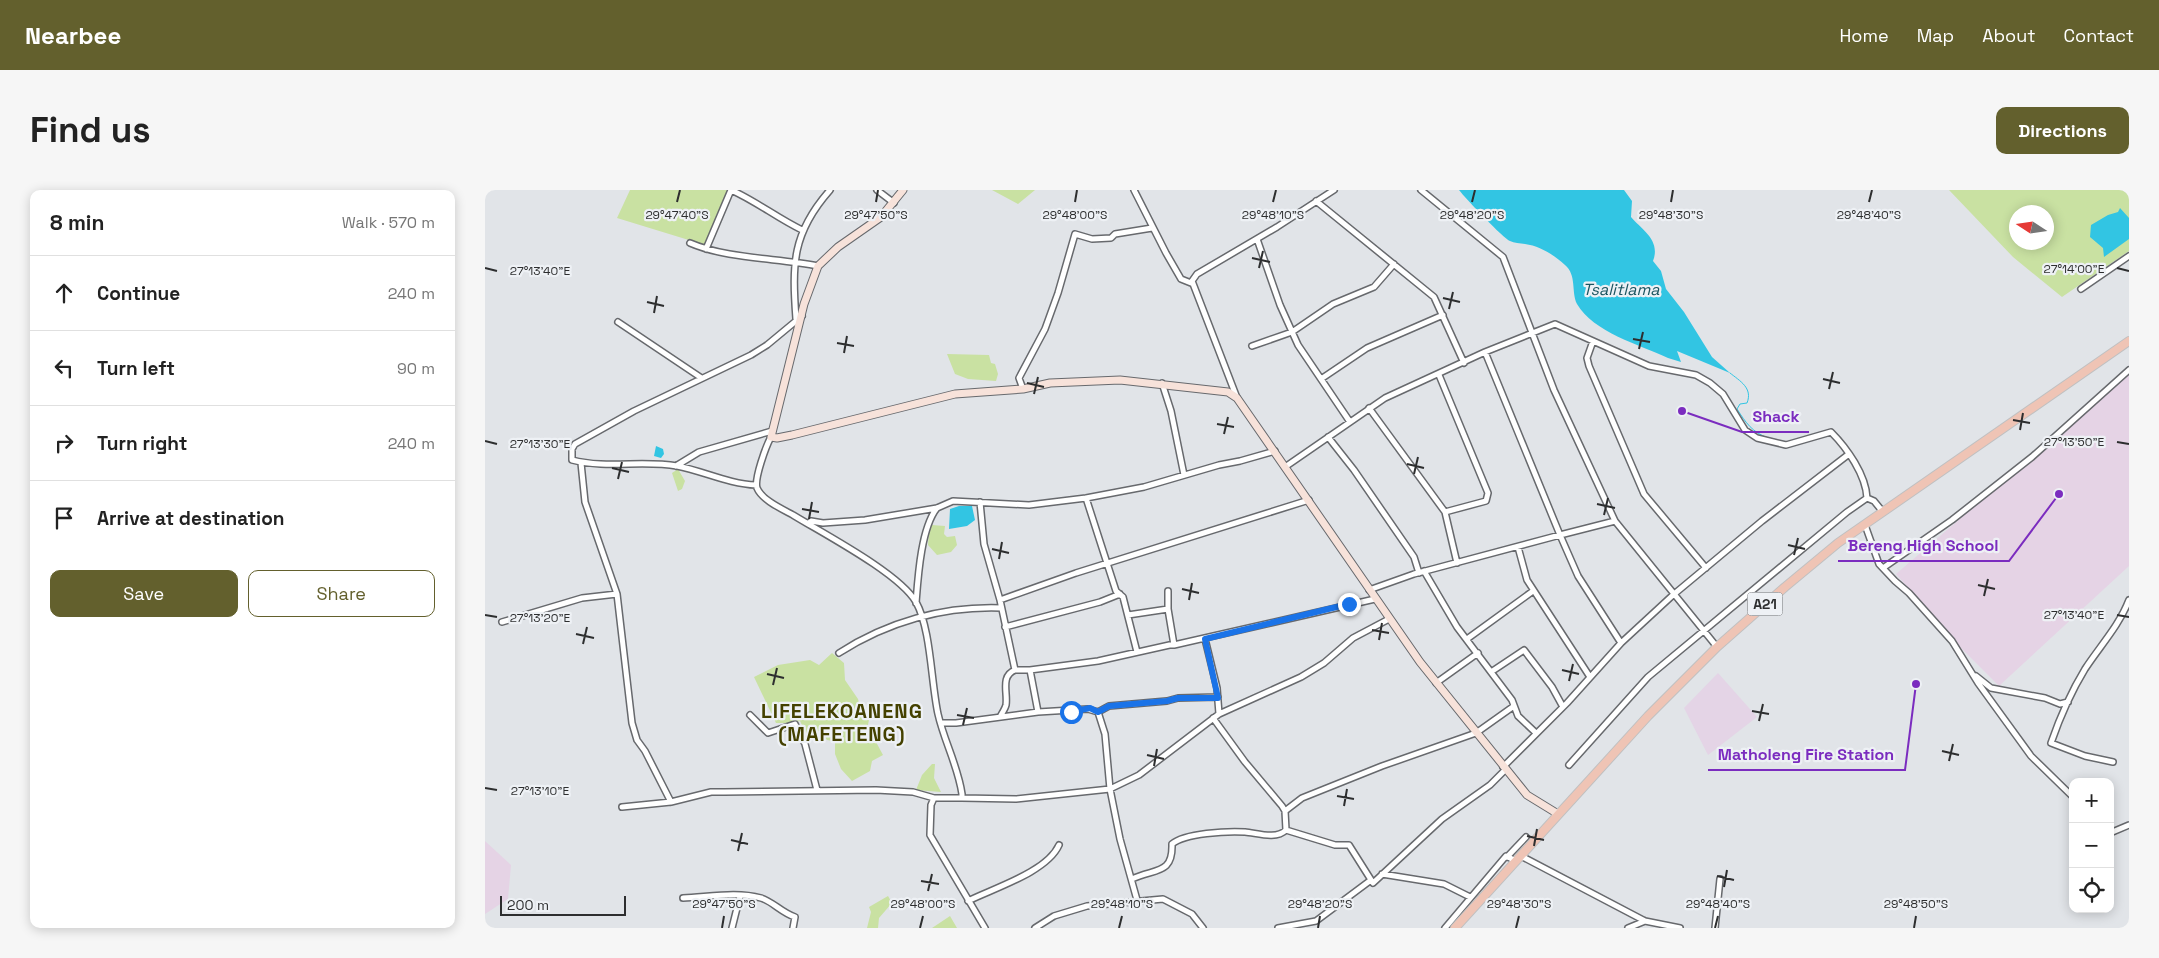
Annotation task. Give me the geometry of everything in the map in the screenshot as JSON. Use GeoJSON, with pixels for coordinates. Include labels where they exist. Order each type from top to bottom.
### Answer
{"type":"FeatureCollection","features":[{"type":"Feature","properties":{"kind":"main road","name":"A21"},"geometry":{"type":"LineString","coordinates":[[1455,928],[1648,716],[1717,648],[1785,587],[1839,543],[2129,341]]}},
{"type":"Feature","properties":{"kind":"street"},"geometry":{"type":"LineString","coordinates":[[706,249],[731,190],[755,202],[777,218],[802,230]]}},
{"type":"Feature","properties":{"kind":"street"},"geometry":{"type":"LineString","coordinates":[[799,317],[795,262],[796,249],[802,230],[815,207],[830,190]]}},
{"type":"Feature","properties":{"kind":"street"},"geometry":{"type":"LineString","coordinates":[[877,190],[895,203]]}},
{"type":"Feature","properties":{"kind":"street"},"geometry":{"type":"LineString","coordinates":[[756,485],[771,434],[799,317],[813,275],[818,266],[838,247],[881,218],[895,203],[903,190]]}},
{"type":"Feature","properties":{"kind":"street"},"geometry":{"type":"LineString","coordinates":[[1134,190],[1152,228],[1181,278],[1191,283],[1237,392],[1237,398]]}},
{"type":"Feature","properties":{"kind":"street"},"geometry":{"type":"LineString","coordinates":[[1191,283],[1197,274],[1257,239],[1334,190]]}},
{"type":"Feature","properties":{"kind":"street"},"geometry":{"type":"LineString","coordinates":[[1421,190],[1503,258],[1554,390],[1615,521],[1702,632],[1717,648]]}},
{"type":"Feature","properties":{"kind":"street"},"geometry":{"type":"LineString","coordinates":[[1317,201],[1434,297],[1464,363]]}},
{"type":"Feature","properties":{"kind":"street"},"geometry":{"type":"LineString","coordinates":[[1023,389],[1019,378],[1045,329],[1058,293],[1075,234],[1092,239],[1111,238],[1115,234],[1152,228]]}},
{"type":"Feature","properties":{"kind":"street"},"geometry":{"type":"LineString","coordinates":[[1257,239],[1292,332],[1306,360],[1350,422]]}},
{"type":"Feature","properties":{"kind":"street"},"geometry":{"type":"LineString","coordinates":[[690,243],[706,249],[818,266]]}},
{"type":"Feature","properties":{"kind":"street"},"geometry":{"type":"LineString","coordinates":[[2081,289],[2129,256]]}},
{"type":"Feature","properties":{"kind":"street"},"geometry":{"type":"LineString","coordinates":[[1252,346],[1292,332],[1333,304],[1374,287],[1394,264]]}},
{"type":"Feature","properties":{"kind":"street"},"geometry":{"type":"LineString","coordinates":[[1321,379],[1367,348],[1443,315]]}},
{"type":"Feature","properties":{"kind":"street"},"geometry":{"type":"LineString","coordinates":[[799,317],[767,345],[700,377],[675,393],[634,411],[575,444],[572,449],[572,460],[581,463],[614,466],[643,464],[675,466],[756,485],[765,497],[869,561],[909,592],[921,616],[941,723],[961,787],[962,798]]}},
{"type":"Feature","properties":{"kind":"street"},"geometry":{"type":"LineString","coordinates":[[618,322],[700,377]]}},
{"type":"Feature","properties":{"kind":"street"},"geometry":{"type":"LineString","coordinates":[[1285,467],[1385,398],[1439,375],[1485,352],[1555,324],[1649,366],[1696,375],[1710,383],[1723,394],[1745,430],[1757,438],[1786,445],[1828,431],[1849,454],[1867,485],[1867,498]]}},
{"type":"Feature","properties":{"kind":"street"},"geometry":{"type":"LineString","coordinates":[[1593,341],[1587,358],[1589,366],[1644,494],[1705,568]]}},
{"type":"Feature","properties":{"kind":"street"},"geometry":{"type":"LineString","coordinates":[[1485,352],[1577,576],[1621,643]]}},
{"type":"Feature","properties":{"kind":"street"},"geometry":{"type":"LineString","coordinates":[[1883,568],[1952,520],[2032,457],[2129,370]]}},
{"type":"Feature","properties":{"kind":"street"},"geometry":{"type":"LineString","coordinates":[[1439,375],[1488,492],[1486,500],[1445,512]]}},
{"type":"Feature","properties":{"kind":"street"},"geometry":{"type":"LineString","coordinates":[[675,466],[699,452],[771,434],[777,438],[793,435],[955,394],[1023,389],[1050,383],[1102,380],[1162,383],[1228,392],[1237,398],[1275,451],[1375,599],[1436,683],[1527,795],[1558,814]]}},
{"type":"Feature","properties":{"kind":"street"},"geometry":{"type":"LineString","coordinates":[[1162,383],[1171,411],[1184,475]]}},
{"type":"Feature","properties":{"kind":"street"},"geometry":{"type":"LineString","coordinates":[[1369,408],[1445,512],[1457,563]]}},
{"type":"Feature","properties":{"kind":"street"},"geometry":{"type":"LineString","coordinates":[[1327,437],[1354,470],[1409,549],[1421,572],[1457,627],[1478,653],[1519,716],[1536,733]]}},
{"type":"Feature","properties":{"kind":"street"},"geometry":{"type":"LineString","coordinates":[[808,524],[811,521],[823,523],[865,520],[937,508],[953,501],[1029,505],[1086,498],[1144,487],[1275,451]]}},
{"type":"Feature","properties":{"kind":"street"},"geometry":{"type":"LineString","coordinates":[[1286,830],[1335,845],[1349,845],[1373,883],[1443,819],[1490,785],[1621,643],[1673,595],[1849,454]]}},
{"type":"Feature","properties":{"kind":"street"},"geometry":{"type":"LineString","coordinates":[[581,463],[585,502],[617,594],[632,723],[637,740],[645,751],[671,802]]}},
{"type":"Feature","properties":{"kind":"street"},"geometry":{"type":"LineString","coordinates":[[1086,498],[1106,563],[1127,615],[1137,652]]}},
{"type":"Feature","properties":{"kind":"street"},"geometry":{"type":"LineString","coordinates":[[1867,498],[1875,501],[1883,512]]}},
{"type":"Feature","properties":{"kind":"street"},"geometry":{"type":"LineString","coordinates":[[1569,765],[1648,677],[1847,512],[1867,498]]}},
{"type":"Feature","properties":{"kind":"street"},"geometry":{"type":"LineString","coordinates":[[1000,600],[1106,563],[1309,500]]}},
{"type":"Feature","properties":{"kind":"street"},"geometry":{"type":"LineString","coordinates":[[980,502],[984,544],[1000,600],[1015,670]]}},
{"type":"Feature","properties":{"kind":"street"},"geometry":{"type":"LineString","coordinates":[[916,603],[923,542],[929,521],[937,508]]}},
{"type":"Feature","properties":{"kind":"street"},"geometry":{"type":"LineString","coordinates":[[1369,590],[1421,572],[1615,521]]}},
{"type":"Feature","properties":{"kind":"street"},"geometry":{"type":"LineString","coordinates":[[1865,525],[1879,564],[1909,593],[1952,641],[1976,676],[1991,688],[2045,698],[2060,704],[2067,702]]}},
{"type":"Feature","properties":{"kind":"street"},"geometry":{"type":"LineString","coordinates":[[1518,547],[1527,580],[1533,591],[1590,677]]}},
{"type":"Feature","properties":{"kind":"street"},"geometry":{"type":"LineString","coordinates":[[1168,591],[1168,609],[1174,644]]}},
{"type":"Feature","properties":{"kind":"street"},"geometry":{"type":"LineString","coordinates":[[1467,639],[1533,591]]}},
{"type":"Feature","properties":{"kind":"street"},"geometry":{"type":"LineString","coordinates":[[502,622],[582,598],[617,594]]}},
{"type":"Feature","properties":{"kind":"street"},"geometry":{"type":"LineString","coordinates":[[1005,627],[1100,602],[1120,594]]}},
{"type":"Feature","properties":{"kind":"street"},"geometry":{"type":"LineString","coordinates":[[1000,717],[1006,705],[1005,681],[1011,672],[1015,670],[1030,670],[1098,661],[1250,629],[1298,615],[1375,599]]}},
{"type":"Feature","properties":{"kind":"street"},"geometry":{"type":"LineString","coordinates":[[2113,762],[2085,756],[2051,743],[2067,702],[2086,668],[2123,616],[2129,600]]}},
{"type":"Feature","properties":{"kind":"street"},"geometry":{"type":"LineString","coordinates":[[839,653],[885,627],[921,616],[976,608],[1001,608]]}},
{"type":"Feature","properties":{"kind":"street"},"geometry":{"type":"LineString","coordinates":[[1127,615],[1168,609]]}},
{"type":"Feature","properties":{"kind":"street"},"geometry":{"type":"LineString","coordinates":[[622,807],[671,802],[711,792],[817,790],[913,792],[934,798],[1016,799],[1110,789],[1139,775],[1219,714],[1301,677],[1324,662],[1353,638],[1389,618]]}},
{"type":"Feature","properties":{"kind":"street"},"geometry":{"type":"LineString","coordinates":[[1205,639],[1218,698],[1219,714]]}},
{"type":"Feature","properties":{"kind":"street"},"geometry":{"type":"LineString","coordinates":[[1491,672],[1524,650],[1552,687],[1563,707]]}},
{"type":"Feature","properties":{"kind":"street"},"geometry":{"type":"LineString","coordinates":[[1436,683],[1478,653]]}},
{"type":"Feature","properties":{"kind":"street"},"geometry":{"type":"LineString","coordinates":[[1030,670],[1037,712]]}},
{"type":"Feature","properties":{"kind":"street"},"geometry":{"type":"LineString","coordinates":[[1976,676],[1978,683],[2031,756],[2069,793]]}},
{"type":"Feature","properties":{"kind":"street"},"geometry":{"type":"LineString","coordinates":[[1098,712],[1109,706],[1167,701],[1178,698],[1218,698]]}},
{"type":"Feature","properties":{"kind":"street"},"geometry":{"type":"LineString","coordinates":[[1285,811],[1302,798],[1382,766],[1476,734],[1514,706]]}},
{"type":"Feature","properties":{"kind":"street"},"geometry":{"type":"LineString","coordinates":[[941,723],[956,723],[1037,712],[1090,708],[1098,712],[1105,734],[1110,789],[1120,839],[1137,900]]}},
{"type":"Feature","properties":{"kind":"street"},"geometry":{"type":"LineString","coordinates":[[750,715],[768,733],[795,724],[805,744],[817,790]]}},
{"type":"Feature","properties":{"kind":"street"},"geometry":{"type":"LineString","coordinates":[[1213,718],[1285,811],[1286,830]]}},
{"type":"Feature","properties":{"kind":"street"},"geometry":{"type":"LineString","coordinates":[[934,798],[931,805],[930,835],[963,887],[967,900],[985,928]]}},
{"type":"Feature","properties":{"kind":"street"},"geometry":{"type":"LineString","coordinates":[[2114,832],[2118,832],[2129,825]]}},
{"type":"Feature","properties":{"kind":"street"},"geometry":{"type":"LineString","coordinates":[[1132,879],[1166,867],[1171,860],[1171,844],[1178,840],[1227,832],[1265,835],[1283,833],[1286,830]]}},
{"type":"Feature","properties":{"kind":"street"},"geometry":{"type":"LineString","coordinates":[[1445,928],[1469,897],[1527,837]]}},
{"type":"Feature","properties":{"kind":"street"},"geometry":{"type":"LineString","coordinates":[[967,900],[1045,863],[1056,853],[1059,845]]}},
{"type":"Feature","properties":{"kind":"street"},"geometry":{"type":"LineString","coordinates":[[1507,857],[1518,858],[1645,921],[1680,928]]}},
{"type":"Feature","properties":{"kind":"street"},"geometry":{"type":"LineString","coordinates":[[1382,874],[1444,884],[1469,897]]}},
{"type":"Feature","properties":{"kind":"street"},"geometry":{"type":"LineString","coordinates":[[1715,928],[1720,879]]}},
{"type":"Feature","properties":{"kind":"street"},"geometry":{"type":"LineString","coordinates":[[1309,928],[1371,880]]}},
{"type":"Feature","properties":{"kind":"street"},"geometry":{"type":"LineString","coordinates":[[732,928],[740,896]]}},
{"type":"Feature","properties":{"kind":"street"},"geometry":{"type":"LineString","coordinates":[[683,898],[740,896],[762,898],[779,910],[795,917],[793,928]]}},
{"type":"Feature","properties":{"kind":"street"},"geometry":{"type":"LineString","coordinates":[[1035,928],[1054,916],[1087,906],[1137,900],[1168,901],[1192,914],[1203,928]]}},
{"type":"Feature","properties":{"kind":"street"},"geometry":{"type":"LineString","coordinates":[[1278,928],[1316,921]]}},
{"type":"Feature","properties":{"kind":"street"},"geometry":{"type":"LineString","coordinates":[[1628,928],[1645,921]]}},
{"type":"Feature","properties":{"kind":"shaded area"},"geometry":{"type":"Polygon","coordinates":[[[2129,373],[2129,566],[1999,686],[1961,648],[1896,574],[2129,373]]]}},
{"type":"Feature","properties":{"kind":"shaded area"},"geometry":{"type":"Polygon","coordinates":[[[1718,673],[1757,717],[1708,755],[1684,708],[1718,673]]]}},
{"type":"Feature","properties":{"kind":"shaded area"},"geometry":{"type":"Polygon","coordinates":[[[485,841],[511,865],[508,899],[485,914],[485,841]]]}},
{"type":"Feature","properties":{"kind":"green space"},"geometry":{"type":"Polygon","coordinates":[[[630,190],[726,190],[729,192],[717,214],[705,245],[617,218],[630,190]]]}},
{"type":"Feature","properties":{"kind":"green space"},"geometry":{"type":"Polygon","coordinates":[[[992,190],[1035,190],[1018,204],[992,190]]]}},
{"type":"Feature","properties":{"kind":"green space"},"geometry":{"type":"Polygon","coordinates":[[[1949,190],[2129,190],[2129,251],[2062,297],[2013,257],[1949,190]]]}},
{"type":"Feature","properties":{"kind":"green space"},"geometry":{"type":"Polygon","coordinates":[[[947,354],[989,355],[991,363],[995,364],[998,374],[996,381],[968,379],[955,374],[947,354]]]}},
{"type":"Feature","properties":{"kind":"green space"},"geometry":{"type":"Polygon","coordinates":[[[678,469],[685,481],[682,489],[678,491],[672,473],[678,469]]]}},
{"type":"Feature","properties":{"kind":"green space"},"geometry":{"type":"Polygon","coordinates":[[[932,525],[945,526],[944,534],[947,537],[955,536],[957,545],[951,552],[937,555],[928,545],[929,530],[932,525]]]}},
{"type":"Feature","properties":{"kind":"green space"},"geometry":{"type":"Polygon","coordinates":[[[832,653],[844,663],[845,680],[858,699],[863,717],[869,720],[867,729],[871,740],[876,742],[883,755],[872,761],[870,771],[852,781],[841,769],[835,754],[835,738],[832,737],[832,741],[827,740],[819,731],[807,735],[800,721],[776,723],[754,677],[778,665],[810,660],[819,665],[832,653]]]}},
{"type":"Feature","properties":{"kind":"green space"},"geometry":{"type":"Polygon","coordinates":[[[932,764],[935,764],[934,778],[941,792],[916,790],[922,775],[932,764]]]}},
{"type":"Feature","properties":{"kind":"green space"},"geometry":{"type":"Polygon","coordinates":[[[888,896],[892,903],[879,918],[878,928],[867,928],[871,912],[869,907],[888,896]]]}},
{"type":"Feature","properties":{"kind":"green space"},"geometry":{"type":"Polygon","coordinates":[[[950,916],[957,928],[932,928],[950,916]]]}},
{"type":"Feature","properties":{"kind":"water","name":"Tsalitlama"},"geometry":{"type":"Polygon","coordinates":[[[1459,190],[1624,190],[1632,201],[1631,217],[1652,241],[1655,254],[1653,261],[1661,271],[1666,289],[1684,312],[1712,357],[1730,373],[1677,351],[1681,362],[1668,358],[1605,330],[1584,314],[1577,304],[1571,274],[1565,265],[1541,249],[1506,239],[1459,190]]]}},
{"type":"Feature","properties":{"kind":"water"},"geometry":{"type":"Polygon","coordinates":[[[2120,208],[2129,218],[2129,239],[2104,257],[2103,248],[2090,237],[2091,225],[2108,215],[2118,212],[2120,208]]]}},
{"type":"Feature","properties":{"kind":"water"},"geometry":{"type":"Polygon","coordinates":[[[656,446],[663,449],[664,454],[661,458],[654,456],[656,446]]]}},
{"type":"Feature","properties":{"kind":"water"},"geometry":{"type":"Polygon","coordinates":[[[959,506],[972,506],[975,520],[967,526],[949,529],[950,509],[959,506]]]}},
{"type":"Feature","properties":{"kind":"waterway"},"geometry":{"type":"LineString","coordinates":[[1730,373],[1745,385],[1748,393],[1747,403],[1740,404],[1737,409],[1750,427],[1768,438]]}},
{"type":"Feature","properties":{"kind":"place","name":"Shack"},"geometry":{"type":"Point","coordinates":[1682,411]}},
{"type":"Feature","properties":{"kind":"place","name":"Bereng High School"},"geometry":{"type":"Point","coordinates":[2059,494]}},
{"type":"Feature","properties":{"kind":"place","name":"Matholeng Fire Station"},"geometry":{"type":"Point","coordinates":[1916,684]}},
{"type":"Feature","properties":{"kind":"district","name":"LIFELEKOANENG (MAFETENG)"},"geometry":{"type":"Point","coordinates":[842,722]}},
{"type":"Feature","properties":{"kind":"route"},"geometry":{"type":"LineString","coordinates":[[1071,712],[1090,708],[1098,712],[1109,706],[1167,701],[1178,698],[1218,698],[1205,639],[1349,604]]}}]}
